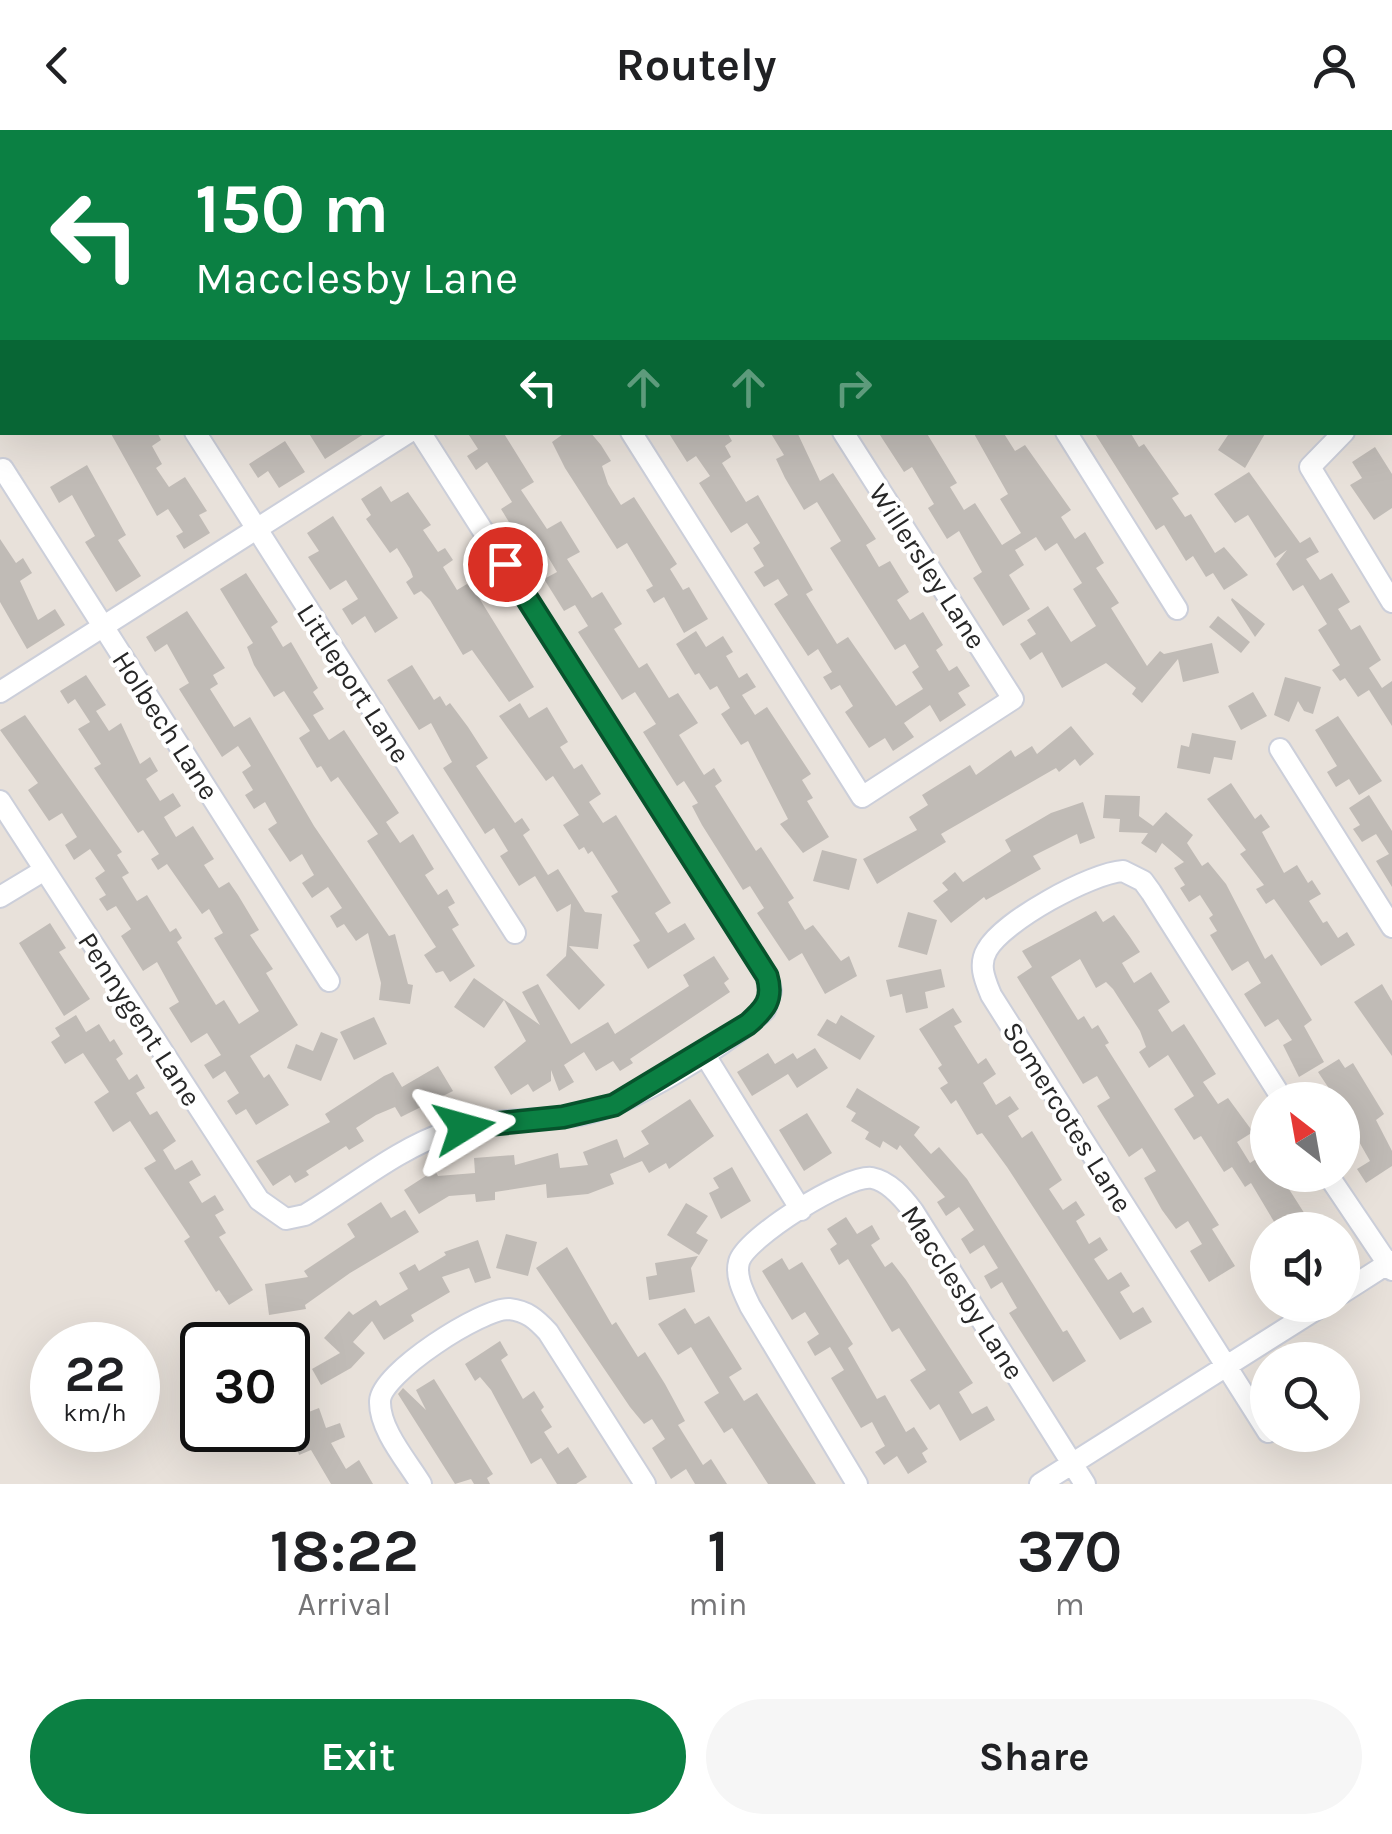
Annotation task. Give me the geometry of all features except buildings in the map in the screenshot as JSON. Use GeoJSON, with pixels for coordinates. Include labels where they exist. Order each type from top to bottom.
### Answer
{"type":"FeatureCollection","features":[{"type":"Feature","properties":{"kind":"street","name":"Littleport Lane"},"geometry":{"type":"LineString","coordinates":[[197,435],[515,933]]}},
{"type":"Feature","properties":{"kind":"street"},"geometry":{"type":"LineString","coordinates":[[0,692],[404,435]]}},
{"type":"Feature","properties":{"kind":"street"},"geometry":{"type":"LineString","coordinates":[[422,435],[767,976],[772,991],[765,1010],[703,1052],[801,1210],[746,1246],[738,1264],[739,1283],[857,1484]]}},
{"type":"Feature","properties":{"kind":"street","name":"Willersley Lane"},"geometry":{"type":"LineString","coordinates":[[633,435],[862,797],[1013,699],[844,435]]}},
{"type":"Feature","properties":{"kind":"street"},"geometry":{"type":"LineString","coordinates":[[1068,435],[1177,609]]}},
{"type":"Feature","properties":{"kind":"street"},"geometry":{"type":"LineString","coordinates":[[1336,438],[1310,467],[1392,602]]}},
{"type":"Feature","properties":{"kind":"street","name":"Holbech Lane"},"geometry":{"type":"LineString","coordinates":[[3,469],[329,981]]}},
{"type":"Feature","properties":{"kind":"street"},"geometry":{"type":"LineString","coordinates":[[1280,749],[1392,927]]}},
{"type":"Feature","properties":{"kind":"street","name":"Pennygent Lane"},"geometry":{"type":"LineString","coordinates":[[0,801],[259,1200],[286,1218],[295,1217],[432,1137],[480,1123],[598,1111],[646,1090],[703,1052]]}},
{"type":"Feature","properties":{"kind":"street"},"geometry":{"type":"LineString","coordinates":[[0,898],[43,871]]}},
{"type":"Feature","properties":{"kind":"street","name":"Somercotes Lane"},"geometry":{"type":"LineString","coordinates":[[1250,1403],[991,995],[982,974],[985,952],[999,934],[1084,880],[1123,871],[1140,880],[1271,1082]]}},
{"type":"Feature","properties":{"kind":"street","name":"Macclesby Lane"},"geometry":{"type":"LineString","coordinates":[[801,1210],[857,1179],[888,1184],[913,1211],[1085,1484]]}},
{"type":"Feature","properties":{"kind":"street"},"geometry":{"type":"LineString","coordinates":[[1340,1192],[1391,1265],[1360,1283]]}},
{"type":"Feature","properties":{"kind":"street"},"geometry":{"type":"LineString","coordinates":[[422,1484],[382,1417],[380,1399],[386,1382],[478,1318],[496,1311],[532,1315],[548,1332],[645,1484]]}},
{"type":"Feature","properties":{"kind":"street"},"geometry":{"type":"LineString","coordinates":[[1040,1484],[1297,1322]]}},
{"type":"Feature","properties":{"kind":"route"},"geometry":{"type":"LineString","coordinates":[[464,1127],[563,1117],[614,1105],[646,1090],[748,1024],[765,1010],[772,991],[767,976],[505,564]]}}]}
